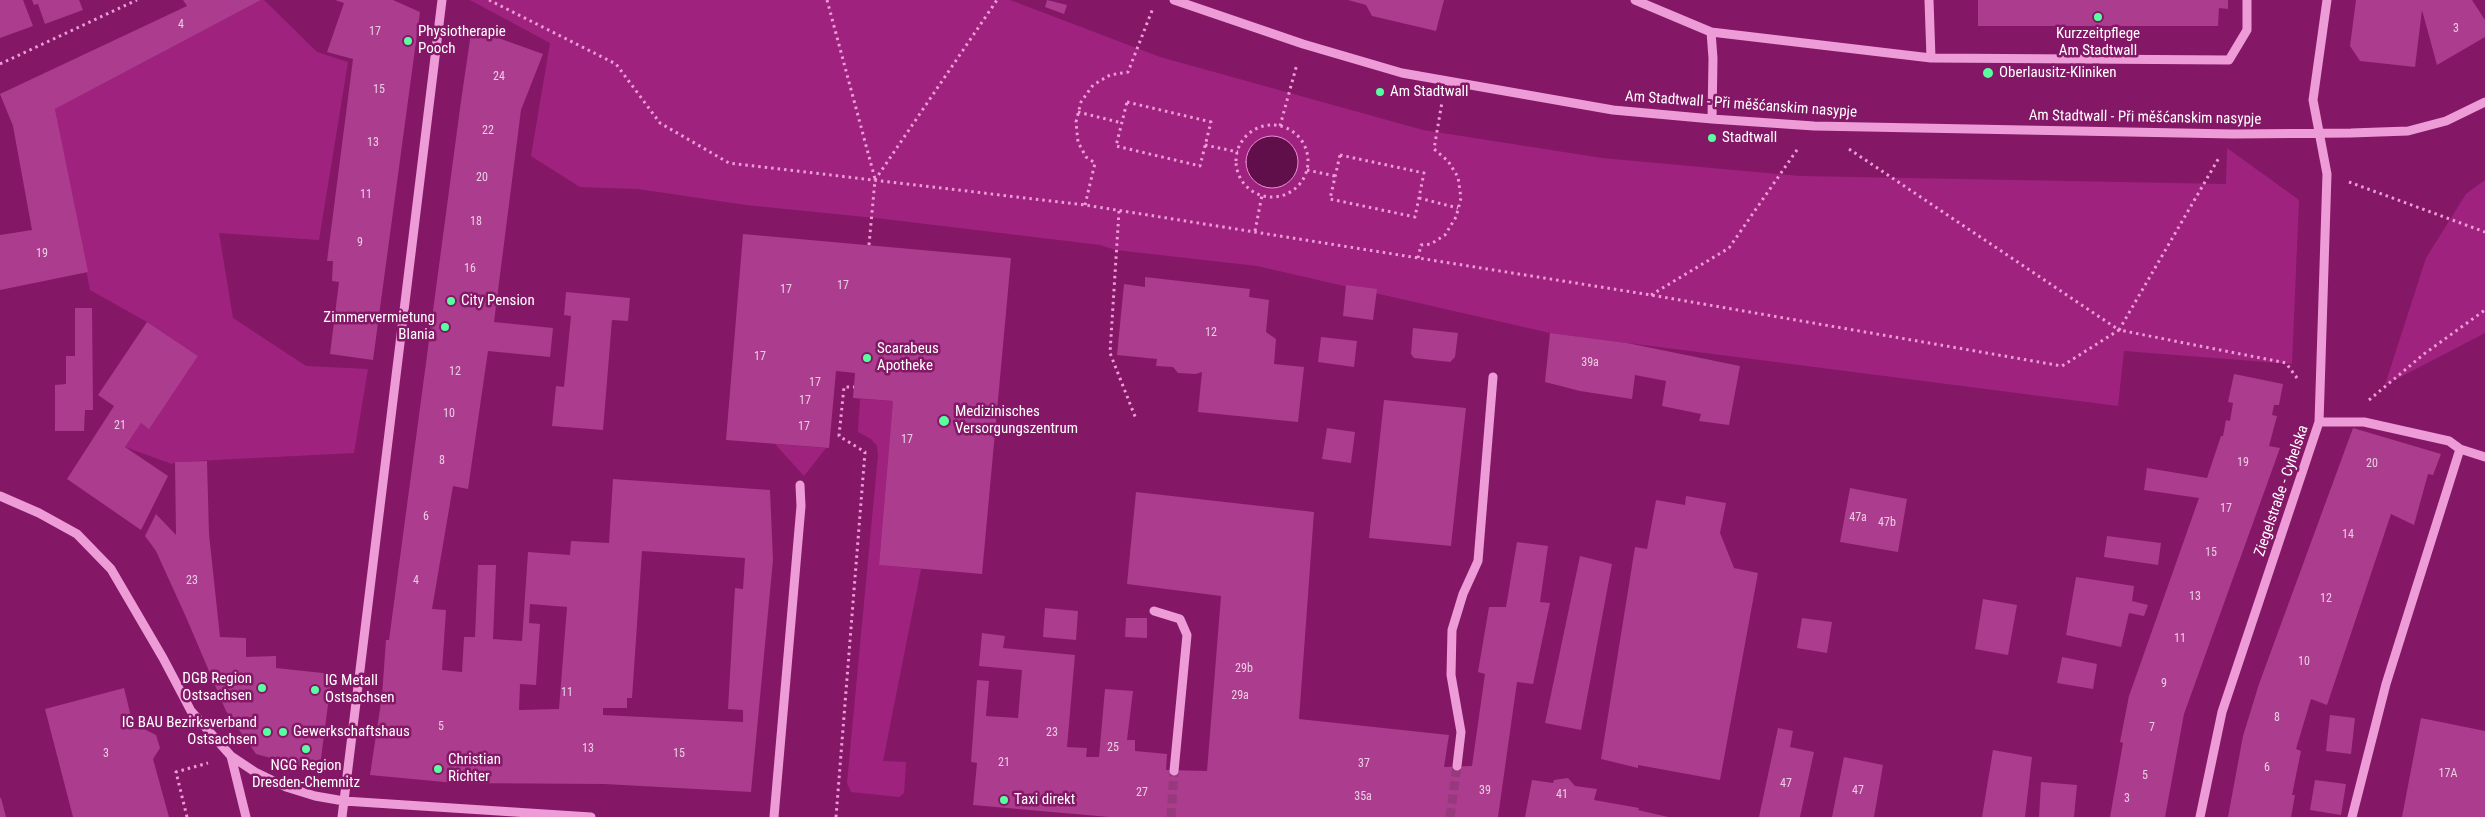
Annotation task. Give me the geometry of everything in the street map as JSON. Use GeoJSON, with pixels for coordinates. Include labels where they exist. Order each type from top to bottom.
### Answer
{"type":"FeatureCollection","features":[{"type":"Feature","properties":{"kind":"street"},"geometry":{"type":"LineString","coordinates":[[342,817],[442,0]]}},
{"type":"Feature","properties":{"kind":"street","name":"Am Stadtwall - Při měšćanskim nasypje"},"geometry":{"type":"LineString","coordinates":[[1174,0],[1303,44],[1402,73],[1613,110],[1712,119],[1814,126],[2321,134],[2408,131],[2446,121],[2485,102]]}},
{"type":"Feature","properties":{"kind":"street"},"geometry":{"type":"LineString","coordinates":[[1635,0],[1711,32],[1931,58],[2229,60],[2247,30],[2247,0]]}},
{"type":"Feature","properties":{"kind":"street"},"geometry":{"type":"LineString","coordinates":[[1929,0],[1931,58]]}},
{"type":"Feature","properties":{"kind":"street","name":"Ziegelstraße - Cyhelska"},"geometry":{"type":"LineString","coordinates":[[2200,817],[2222,712],[2319,422],[2327,174],[2321,134],[2313,100],[2327,0]]}},
{"type":"Feature","properties":{"kind":"street"},"geometry":{"type":"LineString","coordinates":[[1711,32],[1714,58],[1712,119]]}},
{"type":"Feature","properties":{"kind":"street"},"geometry":{"type":"LineString","coordinates":[[1457,766],[1461,732],[1451,675],[1452,630],[1463,594],[1478,562],[1493,377]]}},
{"type":"Feature","properties":{"kind":"street"},"geometry":{"type":"LineString","coordinates":[[2319,422],[2364,422],[2449,441],[2460,449],[2485,457]]}},
{"type":"Feature","properties":{"kind":"street"},"geometry":{"type":"LineString","coordinates":[[2352,817],[2386,684],[2460,449]]}},
{"type":"Feature","properties":{"kind":"street"},"geometry":{"type":"LineString","coordinates":[[774,817],[801,506],[800,485]]}},
{"type":"Feature","properties":{"kind":"street"},"geometry":{"type":"LineString","coordinates":[[0,496],[39,513],[77,534],[111,569],[191,711],[231,756],[256,772],[286,787],[315,796],[344,801],[591,817]]}},
{"type":"Feature","properties":{"kind":"street"},"geometry":{"type":"LineString","coordinates":[[1154,611],[1180,619],[1187,635],[1174,771]]}},
{"type":"Feature","properties":{"kind":"street"},"geometry":{"type":"LineString","coordinates":[[231,756],[246,817]]}},
{"type":"Feature","properties":{"kind":"path"},"geometry":{"type":"LineString","coordinates":[[0,64],[137,0]]}},
{"type":"Feature","properties":{"kind":"path"},"geometry":{"type":"LineString","coordinates":[[492,0],[616,64],[660,123],[729,163],[1085,205],[1651,295],[2062,366],[2119,330],[2233,134]]}},
{"type":"Feature","properties":{"kind":"path"},"geometry":{"type":"LineString","coordinates":[[826,0],[875,180],[869,245]]}},
{"type":"Feature","properties":{"kind":"path"},"geometry":{"type":"LineString","coordinates":[[875,180],[997,0]]}},
{"type":"Feature","properties":{"kind":"path"},"geometry":{"type":"LineString","coordinates":[[1085,205],[1095,163],[1086,157],[1078,142],[1076,122],[1081,102],[1093,86],[1110,75],[1128,72],[1156,0]]}},
{"type":"Feature","properties":{"kind":"path"},"geometry":{"type":"LineString","coordinates":[[1280,126],[1303,44]]}},
{"type":"Feature","properties":{"kind":"path"},"geometry":{"type":"LineString","coordinates":[[1418,258],[1420,246],[1431,244],[1445,235],[1456,217],[1461,198],[1458,177],[1448,161],[1434,149],[1446,82]]}},
{"type":"Feature","properties":{"kind":"path"},"geometry":{"type":"LineString","coordinates":[[1127,102],[1210,122],[1200,166],[1116,146],[1122,123],[1127,102]]}},
{"type":"Feature","properties":{"kind":"path"},"geometry":{"type":"LineString","coordinates":[[1078,112],[1122,123]]}},
{"type":"Feature","properties":{"kind":"path"},"geometry":{"type":"LineString","coordinates":[[1265,126],[1280,126],[1298,136],[1305,146],[1308,157],[1307,170],[1302,181],[1294,190],[1283,196],[1262,196],[1248,188],[1240,178],[1236,168],[1238,152],[1245,137],[1254,130],[1265,126]]}},
{"type":"Feature","properties":{"kind":"path"},"geometry":{"type":"LineString","coordinates":[[1651,295],[1729,248],[1814,126]]}},
{"type":"Feature","properties":{"kind":"path"},"geometry":{"type":"LineString","coordinates":[[1205,146],[1238,152]]}},
{"type":"Feature","properties":{"kind":"path"},"geometry":{"type":"LineString","coordinates":[[1847,148],[2119,330],[2286,363],[2299,381]]}},
{"type":"Feature","properties":{"kind":"path"},"geometry":{"type":"LineString","coordinates":[[1340,154],[1424,173],[1419,198],[1415,218],[1330,199],[1340,154]]}},
{"type":"Feature","properties":{"kind":"path"},"geometry":{"type":"LineString","coordinates":[[1307,170],[1335,176]]}},
{"type":"Feature","properties":{"kind":"path"},"geometry":{"type":"LineString","coordinates":[[2327,174],[2485,232]]}},
{"type":"Feature","properties":{"kind":"path"},"geometry":{"type":"LineString","coordinates":[[1254,231],[1262,196]]}},
{"type":"Feature","properties":{"kind":"path"},"geometry":{"type":"LineString","coordinates":[[1419,198],[1458,208]]}},
{"type":"Feature","properties":{"kind":"path"},"geometry":{"type":"LineString","coordinates":[[1119,211],[1110,353],[1136,419]]}},
{"type":"Feature","properties":{"kind":"path"},"geometry":{"type":"LineString","coordinates":[[2365,402],[2374,398],[2424,354],[2485,310]]}},
{"type":"Feature","properties":{"kind":"path"},"geometry":{"type":"LineString","coordinates":[[836,817],[865,452],[839,436],[844,387],[854,387]]}},
{"type":"Feature","properties":{"kind":"path"},"geometry":{"type":"LineString","coordinates":[[188,817],[176,772],[231,756]]}},
{"type":"Feature","properties":{"kind":"shaded area"},"geometry":{"type":"Polygon","coordinates":[[[264,0],[317,52],[348,62],[319,240],[219,233],[233,318],[306,366],[368,369],[354,453],[176,462],[172,464],[125,447],[141,423],[149,428],[198,356],[147,322],[90,290],[55,109],[264,0]]]}},
{"type":"Feature","properties":{"kind":"shaded area"},"geometry":{"type":"Polygon","coordinates":[[[470,0],[1010,0],[1160,57],[1423,130],[1602,158],[1800,176],[2226,184],[2227,148],[2299,200],[2292,364],[2124,351],[2118,406],[1550,333],[1257,266],[1116,250],[1100,245],[885,219],[746,205],[638,189],[580,187],[531,156],[550,43],[470,0]]]}},
{"type":"Feature","properties":{"kind":"shaded area"},"geometry":{"type":"Polygon","coordinates":[[[1267,136],[1277,136],[1291,143],[1298,157],[1298,167],[1291,181],[1277,188],[1267,188],[1257,184],[1250,177],[1246,167],[1246,157],[1250,147],[1257,140],[1267,136]]]}},
{"type":"Feature","properties":{"kind":"shaded area"},"geometry":{"type":"Polygon","coordinates":[[[2485,180],[2485,333],[2385,385],[2426,258],[2466,194],[2485,180]]]}},
{"type":"Feature","properties":{"kind":"shaded area"},"geometry":{"type":"Polygon","coordinates":[[[860,399],[893,401],[879,565],[921,569],[883,761],[906,762],[904,793],[899,797],[851,792],[847,783],[878,455],[877,446],[871,439],[858,432],[860,399]]]}},
{"type":"Feature","properties":{"kind":"shaded area"},"geometry":{"type":"Polygon","coordinates":[[[775,444],[826,448],[804,476],[775,444]]]}},
{"type":"Feature","properties":{"kind":"building"},"geometry":{"type":"Polygon","coordinates":[[[0,0],[23,0],[33,26],[0,38],[0,0]]]}},
{"type":"Feature","properties":{"kind":"building"},"geometry":{"type":"Polygon","coordinates":[[[32,0],[79,0],[83,10],[45,24],[38,4],[34,5],[32,0]]]}},
{"type":"Feature","properties":{"kind":"building"},"geometry":{"type":"Polygon","coordinates":[[[183,0],[261,0],[55,109],[88,272],[0,290],[0,235],[32,230],[13,126],[0,94],[187,6],[183,0]]]}},
{"type":"Feature","properties":{"kind":"building"},"geometry":{"type":"Polygon","coordinates":[[[335,0],[393,0],[420,12],[373,360],[330,354],[339,282],[332,281],[333,261],[327,261],[353,59],[327,52],[344,3],[335,0]]]}},
{"type":"Feature","properties":{"kind":"building"},"geometry":{"type":"Polygon","coordinates":[[[1047,0],[1067,5],[1064,14],[1045,7],[1047,0]]]}},
{"type":"Feature","properties":{"kind":"building"},"geometry":{"type":"Polygon","coordinates":[[[1348,0],[1444,0],[1436,31],[1372,16],[1366,5],[1348,0]]]}},
{"type":"Feature","properties":{"kind":"building","name":"Kurzzeitpflege Am Stadtwall"},"geometry":{"type":"Polygon","coordinates":[[[1978,0],[2228,0],[2228,9],[2219,8],[2218,26],[1978,26],[1978,0]]]}},
{"type":"Feature","properties":{"kind":"building"},"geometry":{"type":"Polygon","coordinates":[[[2356,0],[2472,0],[2485,20],[2485,37],[2437,65],[2422,10],[2415,67],[2360,61],[2350,46],[2356,0]]]}},
{"type":"Feature","properties":{"kind":"building"},"geometry":{"type":"Polygon","coordinates":[[[476,30],[543,54],[521,110],[494,322],[553,328],[550,357],[488,351],[468,489],[453,486],[432,609],[446,610],[442,670],[462,672],[464,637],[475,637],[478,565],[496,565],[493,639],[522,641],[528,552],[570,555],[571,541],[609,543],[613,479],[770,490],[773,560],[751,792],[604,784],[455,783],[370,775],[382,696],[386,640],[389,640],[471,33],[476,30]],[[642,551],[632,698],[627,698],[627,708],[603,708],[603,715],[743,722],[743,710],[728,709],[735,588],[743,589],[745,558],[642,551]],[[530,604],[529,623],[540,624],[536,685],[520,684],[519,710],[559,709],[567,607],[530,604]]]}},
{"type":"Feature","properties":{"kind":"building","name":"Medizinisches Versorgungszentrum"},"geometry":{"type":"Polygon","coordinates":[[[743,234],[1011,258],[982,574],[879,565],[893,401],[853,398],[855,373],[836,371],[829,448],[726,440],[743,234]]]}},
{"type":"Feature","properties":{"kind":"building"},"geometry":{"type":"Polygon","coordinates":[[[1145,277],[1250,289],[1249,297],[1269,300],[1266,332],[1276,339],[1274,364],[1304,367],[1298,422],[1198,412],[1202,372],[1196,374],[1178,373],[1173,367],[1156,366],[1157,359],[1117,355],[1124,284],[1145,287],[1145,277]]]}},
{"type":"Feature","properties":{"kind":"building"},"geometry":{"type":"Polygon","coordinates":[[[1346,285],[1377,289],[1373,320],[1343,316],[1346,285]]]}},
{"type":"Feature","properties":{"kind":"building"},"geometry":{"type":"Polygon","coordinates":[[[566,292],[630,298],[628,321],[612,320],[603,430],[552,426],[556,386],[564,387],[571,316],[564,315],[566,292]]]}},
{"type":"Feature","properties":{"kind":"building"},"geometry":{"type":"Polygon","coordinates":[[[75,308],[92,308],[93,410],[85,410],[84,431],[55,431],[55,385],[66,384],[66,356],[75,356],[75,308]]]}},
{"type":"Feature","properties":{"kind":"building"},"geometry":{"type":"Polygon","coordinates":[[[147,322],[198,356],[149,429],[141,423],[125,447],[168,476],[141,530],[67,479],[114,406],[98,395],[147,322]]]}},
{"type":"Feature","properties":{"kind":"building"},"geometry":{"type":"Polygon","coordinates":[[[1413,328],[1458,333],[1455,357],[1450,362],[1414,358],[1411,354],[1413,328]]]}},
{"type":"Feature","properties":{"kind":"building"},"geometry":{"type":"Polygon","coordinates":[[[1550,333],[1627,343],[1740,366],[1729,425],[1699,421],[1701,414],[1662,406],[1666,381],[1635,375],[1632,399],[1580,391],[1545,382],[1550,333]]]}},
{"type":"Feature","properties":{"kind":"building"},"geometry":{"type":"Polygon","coordinates":[[[1321,337],[1357,341],[1354,367],[1318,362],[1321,337]]]}},
{"type":"Feature","properties":{"kind":"building"},"geometry":{"type":"Polygon","coordinates":[[[2234,374],[2283,384],[2279,405],[2274,405],[2272,415],[2277,416],[2269,446],[2280,448],[2184,714],[2165,817],[2110,817],[2123,743],[2120,742],[2129,696],[2199,498],[2144,490],[2147,468],[2207,478],[2221,436],[2223,436],[2226,420],[2230,421],[2233,403],[2228,402],[2234,374]]]}},
{"type":"Feature","properties":{"kind":"building"},"geometry":{"type":"Polygon","coordinates":[[[1384,400],[1466,408],[1451,546],[1369,538],[1384,400]]]}},
{"type":"Feature","properties":{"kind":"building"},"geometry":{"type":"Polygon","coordinates":[[[1327,428],[1355,432],[1351,463],[1322,459],[1327,428]]]}},
{"type":"Feature","properties":{"kind":"building"},"geometry":{"type":"Polygon","coordinates":[[[2353,428],[2441,454],[2433,475],[2428,474],[2414,525],[2391,514],[2327,705],[2311,699],[2296,749],[2301,751],[2292,795],[2295,795],[2291,817],[2228,817],[2243,736],[2259,684],[2353,428]]]}},
{"type":"Feature","properties":{"kind":"building"},"geometry":{"type":"Polygon","coordinates":[[[207,461],[209,534],[220,637],[246,638],[246,657],[276,656],[276,668],[332,674],[320,766],[315,770],[256,754],[226,711],[156,551],[145,536],[156,514],[176,535],[175,462],[207,461]]]}},
{"type":"Feature","properties":{"kind":"building"},"geometry":{"type":"Polygon","coordinates":[[[1850,488],[1907,499],[1898,552],[1840,542],[1850,488]]]}},
{"type":"Feature","properties":{"kind":"building"},"geometry":{"type":"Polygon","coordinates":[[[1136,492],[1314,512],[1299,719],[1449,735],[1444,767],[1472,766],[1485,674],[1478,672],[1489,607],[1506,607],[1517,542],[1548,546],[1540,602],[1550,603],[1533,684],[1517,682],[1498,817],[1109,817],[973,805],[977,763],[971,762],[977,680],[989,681],[986,716],[1018,718],[1022,670],[979,666],[982,633],[1005,636],[1003,648],[1075,655],[1067,747],[1087,748],[1086,757],[1099,757],[1105,689],[1133,691],[1127,740],[1135,740],[1135,751],[1167,754],[1166,770],[1207,771],[1221,596],[1127,584],[1136,492]]]}},
{"type":"Feature","properties":{"kind":"building"},"geometry":{"type":"Polygon","coordinates":[[[1686,496],[1726,503],[1720,533],[1734,568],[1758,573],[1720,780],[1638,765],[1638,768],[1601,759],[1635,547],[1647,549],[1656,500],[1685,505],[1686,496]]]}},
{"type":"Feature","properties":{"kind":"building"},"geometry":{"type":"Polygon","coordinates":[[[2107,536],[2161,543],[2158,565],[2104,557],[2107,536]]]}},
{"type":"Feature","properties":{"kind":"building"},"geometry":{"type":"Polygon","coordinates":[[[1580,556],[1612,564],[1581,730],[1545,723],[1580,556]]]}},
{"type":"Feature","properties":{"kind":"building"},"geometry":{"type":"Polygon","coordinates":[[[2076,577],[2134,586],[2132,601],[2148,605],[2144,616],[2129,613],[2121,647],[2066,635],[2076,577]]]}},
{"type":"Feature","properties":{"kind":"building"},"geometry":{"type":"Polygon","coordinates":[[[1983,599],[2017,605],[2008,655],[1975,649],[1983,599]]]}},
{"type":"Feature","properties":{"kind":"building"},"geometry":{"type":"Polygon","coordinates":[[[1045,608],[1078,611],[1076,640],[1043,637],[1045,608]]]}},
{"type":"Feature","properties":{"kind":"building"},"geometry":{"type":"Polygon","coordinates":[[[1126,618],[1147,618],[1147,638],[1125,637],[1126,618]]]}},
{"type":"Feature","properties":{"kind":"building"},"geometry":{"type":"Polygon","coordinates":[[[1802,618],[1832,622],[1827,653],[1797,648],[1802,618]]]}},
{"type":"Feature","properties":{"kind":"building"},"geometry":{"type":"Polygon","coordinates":[[[2062,657],[2097,664],[2093,689],[2057,683],[2062,657]]]}},
{"type":"Feature","properties":{"kind":"building"},"geometry":{"type":"Polygon","coordinates":[[[124,688],[134,729],[144,729],[156,735],[160,748],[153,759],[169,817],[73,817],[45,709],[124,688]]]}},
{"type":"Feature","properties":{"kind":"building"},"geometry":{"type":"Polygon","coordinates":[[[2330,715],[2355,718],[2351,754],[2326,751],[2330,715]]]}},
{"type":"Feature","properties":{"kind":"building"},"geometry":{"type":"Polygon","coordinates":[[[2421,718],[2485,731],[2485,817],[2402,817],[2421,718]]]}},
{"type":"Feature","properties":{"kind":"building"},"geometry":{"type":"Polygon","coordinates":[[[1778,728],[1793,731],[1790,747],[1814,752],[1800,817],[1759,817],[1778,728]]]}},
{"type":"Feature","properties":{"kind":"building"},"geometry":{"type":"Polygon","coordinates":[[[1993,750],[2032,757],[2025,817],[1982,817],[1993,750]]]}},
{"type":"Feature","properties":{"kind":"building"},"geometry":{"type":"Polygon","coordinates":[[[1844,757],[1883,765],[1874,817],[1832,817],[1844,757]]]}},
{"type":"Feature","properties":{"kind":"building"},"geometry":{"type":"Polygon","coordinates":[[[1568,778],[1575,786],[1597,789],[1594,800],[1639,808],[1638,810],[1668,817],[1525,817],[1532,780],[1553,783],[1554,780],[1568,778]]]}},
{"type":"Feature","properties":{"kind":"building"},"geometry":{"type":"Polygon","coordinates":[[[2315,780],[2346,784],[2341,815],[2310,810],[2315,780]]]}},
{"type":"Feature","properties":{"kind":"building"},"geometry":{"type":"Polygon","coordinates":[[[2041,782],[2077,785],[2074,817],[2039,817],[2041,782]]]}},
{"type":"Feature","properties":{"kind":"building"},"geometry":{"type":"Polygon","coordinates":[[[1,798],[6,817],[0,817],[1,798]]]}},
{"type":"Feature","properties":{"kind":"tunnel"},"geometry":{"type":"LineString","coordinates":[[1450,817],[1457,766]]}},
{"type":"Feature","properties":{"kind":"tunnel"},"geometry":{"type":"LineString","coordinates":[[1171,817],[1174,771]]}},
{"type":"Feature","properties":{"kind":"place","name":"Kurzzeitpflege Am Stadtwall"},"geometry":{"type":"Point","coordinates":[2098,17]}},
{"type":"Feature","properties":{"kind":"place","name":"Physiotherapie Pooch"},"geometry":{"type":"Point","coordinates":[408,41]}},
{"type":"Feature","properties":{"kind":"place","name":"Oberlausitz-Kliniken"},"geometry":{"type":"Point","coordinates":[1988,73]}},
{"type":"Feature","properties":{"kind":"place","name":"Am Stadtwall"},"geometry":{"type":"Point","coordinates":[1380,92]}},
{"type":"Feature","properties":{"kind":"place","name":"Stadtwall"},"geometry":{"type":"Point","coordinates":[1712,138]}},
{"type":"Feature","properties":{"kind":"place","name":"City Pension"},"geometry":{"type":"Point","coordinates":[451,301]}},
{"type":"Feature","properties":{"kind":"place","name":"Zimmervermietung Blania"},"geometry":{"type":"Point","coordinates":[445,327]}},
{"type":"Feature","properties":{"kind":"place","name":"Scarabeus Apotheke"},"geometry":{"type":"Point","coordinates":[867,358]}},
{"type":"Feature","properties":{"kind":"place","name":"Medizinisches Versorgungszentrum"},"geometry":{"type":"Point","coordinates":[944,421]}},
{"type":"Feature","properties":{"kind":"place","name":"DGB Region Ostsachsen"},"geometry":{"type":"Point","coordinates":[262,688]}},
{"type":"Feature","properties":{"kind":"place","name":"IG Metall Ostsachsen"},"geometry":{"type":"Point","coordinates":[315,690]}},
{"type":"Feature","properties":{"kind":"place","name":"IG BAU Bezirksverband Ostsachsen"},"geometry":{"type":"Point","coordinates":[267,732]}},
{"type":"Feature","properties":{"kind":"place","name":"Gewerkschaftshaus"},"geometry":{"type":"Point","coordinates":[283,732]}},
{"type":"Feature","properties":{"kind":"place","name":"NGG Region Dresden-Chemnitz"},"geometry":{"type":"Point","coordinates":[306,749]}},
{"type":"Feature","properties":{"kind":"place","name":"Christian Richter"},"geometry":{"type":"Point","coordinates":[438,769]}},
{"type":"Feature","properties":{"kind":"place","name":"Taxi direkt"},"geometry":{"type":"Point","coordinates":[1004,800]}}]}
